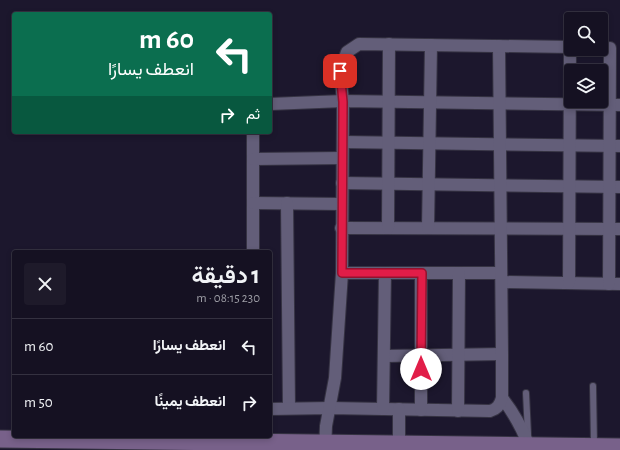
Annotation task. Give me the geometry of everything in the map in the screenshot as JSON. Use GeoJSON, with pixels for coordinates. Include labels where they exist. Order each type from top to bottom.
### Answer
{"type":"FeatureCollection","features":[{"type":"Feature","properties":{"kind":"main road"},"geometry":{"type":"LineString","coordinates":[[0,439],[306,447],[399,444],[620,448]]}},
{"type":"Feature","properties":{"kind":"street"},"geometry":{"type":"LineString","coordinates":[[326,447],[326,426],[335,378],[342,273],[343,102],[340,71],[347,52],[359,44],[564,47]]}},
{"type":"Feature","properties":{"kind":"street"},"geometry":{"type":"LineString","coordinates":[[388,228],[389,44]]}},
{"type":"Feature","properties":{"kind":"street"},"geometry":{"type":"LineString","coordinates":[[428,228],[431,45]]}},
{"type":"Feature","properties":{"kind":"street"},"geometry":{"type":"LineString","coordinates":[[272,409],[330,408],[490,411],[498,406],[502,398],[499,46]]}},
{"type":"Feature","properties":{"kind":"street"},"geometry":{"type":"LineString","coordinates":[[342,273],[459,273],[569,284],[615,284],[615,105],[610,48]]}},
{"type":"Feature","properties":{"kind":"street"},"geometry":{"type":"LineString","coordinates":[[272,104],[389,102],[564,104]]}},
{"type":"Feature","properties":{"kind":"street"},"geometry":{"type":"LineString","coordinates":[[569,108],[569,284]]}},
{"type":"Feature","properties":{"kind":"street"},"geometry":{"type":"LineString","coordinates":[[252,134],[253,250]]}},
{"type":"Feature","properties":{"kind":"street"},"geometry":{"type":"LineString","coordinates":[[343,142],[615,146]]}},
{"type":"Feature","properties":{"kind":"street"},"geometry":{"type":"LineString","coordinates":[[253,159],[342,158]]}},
{"type":"Feature","properties":{"kind":"street"},"geometry":{"type":"LineString","coordinates":[[342,183],[615,187]]}},
{"type":"Feature","properties":{"kind":"street"},"geometry":{"type":"LineString","coordinates":[[253,203],[342,204]]}},
{"type":"Feature","properties":{"kind":"street"},"geometry":{"type":"LineString","coordinates":[[287,203],[289,408]]}},
{"type":"Feature","properties":{"kind":"street"},"geometry":{"type":"LineString","coordinates":[[342,228],[615,229]]}},
{"type":"Feature","properties":{"kind":"street"},"geometry":{"type":"LineString","coordinates":[[383,409],[385,273]]}},
{"type":"Feature","properties":{"kind":"street"},"geometry":{"type":"LineString","coordinates":[[421,410],[422,273]]}},
{"type":"Feature","properties":{"kind":"street"},"geometry":{"type":"LineString","coordinates":[[458,411],[459,273]]}},
{"type":"Feature","properties":{"kind":"street"},"geometry":{"type":"LineString","coordinates":[[384,356],[502,354]]}},
{"type":"Feature","properties":{"kind":"street"},"geometry":{"type":"LineString","coordinates":[[502,398],[517,418],[528,446]]}},
{"type":"Feature","properties":{"kind":"street"},"geometry":{"type":"LineString","coordinates":[[399,409],[399,444]]}},
{"type":"Feature","properties":{"kind":"street"},"geometry":{"type":"LineString","coordinates":[[306,447],[326,426]]}},
{"type":"Feature","properties":{"kind":"lane"},"geometry":{"type":"LineString","coordinates":[[593,386],[594,447]]}},
{"type":"Feature","properties":{"kind":"lane"},"geometry":{"type":"LineString","coordinates":[[526,393],[528,446]]}},
{"type":"Feature","properties":{"kind":"route"},"geometry":{"type":"LineString","coordinates":[[340,71],[343,102],[342,273],[422,273],[421,369]]}}]}
